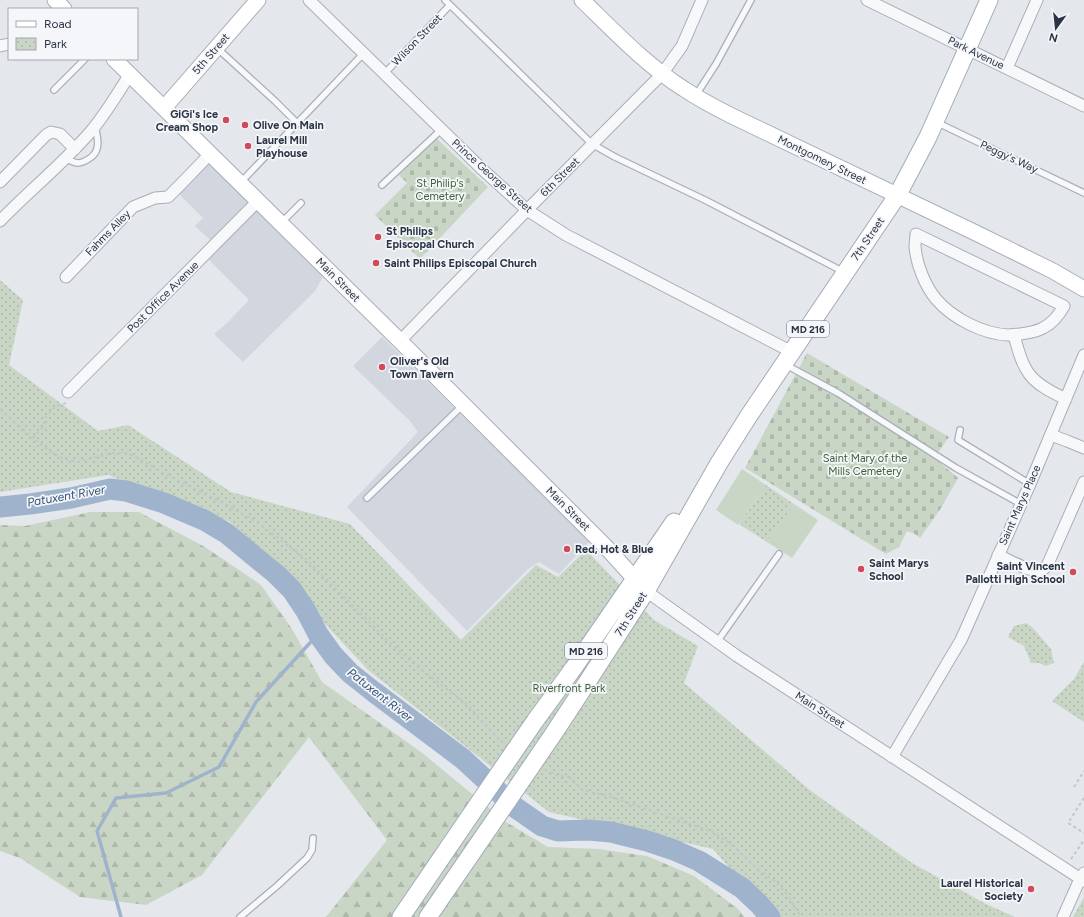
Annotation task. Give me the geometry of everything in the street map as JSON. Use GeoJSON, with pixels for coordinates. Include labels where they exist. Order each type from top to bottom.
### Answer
{"type":"FeatureCollection","features":[{"type":"Feature","properties":{"kind":"main road","name":"7th Street"},"geometry":{"type":"LineString","coordinates":[[428,917],[576,701],[679,515],[719,463],[748,417],[898,196],[935,122],[989,0]]}},
{"type":"Feature","properties":{"kind":"main road","name":"7th Street"},"geometry":{"type":"LineString","coordinates":[[401,917],[535,721],[575,666],[640,585]]}},
{"type":"Feature","properties":{"kind":"street","name":"5th Street"},"geometry":{"type":"LineString","coordinates":[[164,108],[258,0]]}},
{"type":"Feature","properties":{"kind":"street","name":"Prince George Street"},"geometry":{"type":"LineString","coordinates":[[309,0],[441,130],[494,181],[527,210],[566,235],[788,358]]}},
{"type":"Feature","properties":{"kind":"street","name":"6th Street"},"geometry":{"type":"LineString","coordinates":[[400,341],[662,74],[682,46],[702,0]]}},
{"type":"Feature","properties":{"kind":"street","name":"Park Avenue"},"geometry":{"type":"LineString","coordinates":[[868,0],[1084,106]]}},
{"type":"Feature","properties":{"kind":"street"},"geometry":{"type":"LineString","coordinates":[[1007,68],[1037,0]]}},
{"type":"Feature","properties":{"kind":"street","name":"Montgomery Street"},"geometry":{"type":"LineString","coordinates":[[583,1],[633,50],[662,74],[695,96],[732,116],[985,238],[1084,289]]}},
{"type":"Feature","properties":{"kind":"street","name":"Main Street"},"geometry":{"type":"LineString","coordinates":[[115,60],[400,341],[600,542],[640,585],[717,642],[1065,869],[1083,877]]}},
{"type":"Feature","properties":{"kind":"street"},"geometry":{"type":"LineString","coordinates":[[0,221],[20,200],[75,149],[106,112],[130,74]]}},
{"type":"Feature","properties":{"kind":"street"},"geometry":{"type":"LineString","coordinates":[[0,182],[46,135],[51,132],[60,134],[75,149]]}},
{"type":"Feature","properties":{"kind":"street","name":"Fahms Alley"},"geometry":{"type":"LineString","coordinates":[[66,277],[133,207],[155,198],[168,197],[210,154]]}},
{"type":"Feature","properties":{"kind":"street","name":"Post Office Avenue"},"geometry":{"type":"LineString","coordinates":[[69,397],[258,201]]}},
{"type":"Feature","properties":{"kind":"street"},"geometry":{"type":"LineString","coordinates":[[916,234],[1064,306],[1059,315],[1043,328],[1030,333],[1014,335],[997,334],[981,329],[949,312],[935,299],[918,264],[915,246],[916,234]]}},
{"type":"Feature","properties":{"kind":"street"},"geometry":{"type":"LineString","coordinates":[[1014,335],[1026,369],[1031,377],[1048,391],[1066,399]]}},
{"type":"Feature","properties":{"kind":"street","name":"Saint Marys Place"},"geometry":{"type":"LineString","coordinates":[[892,757],[958,645],[1030,484],[1084,355]]}},
{"type":"Feature","properties":{"kind":"street"},"geometry":{"type":"LineString","coordinates":[[1051,435],[1084,448]]}},
{"type":"Feature","properties":{"kind":"street"},"geometry":{"type":"LineString","coordinates":[[998,555],[1036,571],[1041,571],[1047,566],[1084,482]]}},
{"type":"Feature","properties":{"kind":"street"},"geometry":{"type":"LineString","coordinates":[[1063,917],[1083,877]]}},
{"type":"Feature","properties":{"kind":"lane"},"geometry":{"type":"LineString","coordinates":[[445,0],[592,144],[615,157],[707,201],[846,273]]}},
{"type":"Feature","properties":{"kind":"lane"},"geometry":{"type":"LineString","coordinates":[[695,96],[716,64],[751,0]]}},
{"type":"Feature","properties":{"kind":"lane","name":"Wilson Street"},"geometry":{"type":"LineString","coordinates":[[384,74],[450,5]]}},
{"type":"Feature","properties":{"kind":"lane"},"geometry":{"type":"LineString","coordinates":[[217,48],[275,100],[297,123]]}},
{"type":"Feature","properties":{"kind":"lane"},"geometry":{"type":"LineString","coordinates":[[240,184],[364,53]]}},
{"type":"Feature","properties":{"kind":"lane"},"geometry":{"type":"LineString","coordinates":[[54,90],[84,60]]}},
{"type":"Feature","properties":{"kind":"lane","name":"Peggy's Way"},"geometry":{"type":"LineString","coordinates":[[935,122],[1084,193]]}},
{"type":"Feature","properties":{"kind":"lane"},"geometry":{"type":"LineString","coordinates":[[66,158],[78,163],[86,161],[94,155],[98,147],[98,138],[95,126]]}},
{"type":"Feature","properties":{"kind":"lane"},"geometry":{"type":"LineString","coordinates":[[382,185],[441,130]]}},
{"type":"Feature","properties":{"kind":"lane"},"geometry":{"type":"LineString","coordinates":[[280,223],[301,203]]}},
{"type":"Feature","properties":{"kind":"lane"},"geometry":{"type":"LineString","coordinates":[[788,358],[838,393],[956,468],[1021,504]]}},
{"type":"Feature","properties":{"kind":"lane"},"geometry":{"type":"LineString","coordinates":[[367,498],[463,405]]}},
{"type":"Feature","properties":{"kind":"lane"},"geometry":{"type":"LineString","coordinates":[[960,430],[958,440],[1030,484]]}},
{"type":"Feature","properties":{"kind":"lane"},"geometry":{"type":"LineString","coordinates":[[717,642],[779,554]]}},
{"type":"Feature","properties":{"kind":"lane"},"geometry":{"type":"LineString","coordinates":[[240,917],[307,858],[312,850],[313,838]]}},
{"type":"Feature","properties":{"kind":"path"},"geometry":{"type":"LineString","coordinates":[[33,438],[43,427],[46,416],[56,406],[69,397]]}},
{"type":"Feature","properties":{"kind":"path"},"geometry":{"type":"LineString","coordinates":[[0,409],[52,453],[64,459],[78,462],[112,453],[127,453],[229,506],[258,524],[306,559],[388,641],[415,665],[468,705],[499,741],[504,744]]}},
{"type":"Feature","properties":{"kind":"path"},"geometry":{"type":"LineString","coordinates":[[541,767],[557,776],[569,777],[583,790],[611,797],[713,832],[731,844],[755,867],[776,882],[786,893],[801,917]]}},
{"type":"Feature","properties":{"kind":"path"},"geometry":{"type":"LineString","coordinates":[[1074,787],[1084,771]]}},
{"type":"Feature","properties":{"kind":"path"},"geometry":{"type":"LineString","coordinates":[[1084,798],[1068,823],[1084,833]]}},
{"type":"Feature","properties":{"kind":"path"},"geometry":{"type":"LineString","coordinates":[[1065,869],[1084,840]]}},
{"type":"Feature","properties":{"kind":"shaded area"},"geometry":{"type":"Polygon","coordinates":[[[207,161],[323,277],[315,291],[243,362],[214,334],[249,300],[208,259],[219,248],[195,226],[203,218],[177,192],[207,161]]]}},
{"type":"Feature","properties":{"kind":"shaded area"},"geometry":{"type":"Polygon","coordinates":[[[382,337],[590,541],[559,574],[539,562],[528,569],[467,631],[347,507],[418,432],[410,421],[353,366],[382,337]]]}},
{"type":"Feature","properties":{"kind":"green space","name":"St Philip's Cemetery"},"geometry":{"type":"Polygon","coordinates":[[[435,137],[488,187],[420,259],[375,215],[407,183],[399,175],[435,137]]]}},
{"type":"Feature","properties":{"kind":"green space","name":"Riverfront Park"},"geometry":{"type":"Polygon","coordinates":[[[0,280],[23,300],[9,365],[98,431],[128,425],[231,492],[350,524],[461,640],[536,565],[558,577],[586,550],[654,620],[698,646],[684,683],[811,791],[912,863],[986,904],[1015,917],[772,917],[713,849],[549,812],[368,670],[230,522],[108,475],[0,492],[0,280]]]}},
{"type":"Feature","properties":{"kind":"green space","name":"Saint Mary of the Mills Cemetery"},"geometry":{"type":"Polygon","coordinates":[[[807,353],[949,437],[934,458],[958,478],[941,508],[920,538],[907,531],[899,547],[886,554],[745,468],[807,353]]]}},
{"type":"Feature","properties":{"kind":"green space"},"geometry":{"type":"Polygon","coordinates":[[[742,469],[766,485],[738,525],[716,510],[742,469]]]}},
{"type":"Feature","properties":{"kind":"green space"},"geometry":{"type":"Polygon","coordinates":[[[766,485],[794,504],[767,542],[739,524],[766,485]]]}},
{"type":"Feature","properties":{"kind":"green space"},"geometry":{"type":"Polygon","coordinates":[[[794,504],[818,520],[792,558],[767,542],[794,504]]]}},
{"type":"Feature","properties":{"kind":"green space"},"geometry":{"type":"Polygon","coordinates":[[[90,512],[139,512],[205,547],[261,585],[292,629],[322,682],[421,752],[506,822],[548,847],[598,849],[647,856],[694,876],[738,909],[744,917],[326,917],[387,840],[309,737],[202,875],[146,905],[80,897],[20,858],[0,851],[0,525],[25,526],[90,512]]]}},
{"type":"Feature","properties":{"kind":"green space"},"geometry":{"type":"Polygon","coordinates":[[[1026,623],[1032,627],[1051,649],[1054,663],[1046,666],[1039,663],[1031,663],[1024,646],[1008,637],[1014,626],[1026,623]]]}},
{"type":"Feature","properties":{"kind":"green space"},"geometry":{"type":"Polygon","coordinates":[[[1084,662],[1084,722],[1052,701],[1074,679],[1084,662]]]}},
{"type":"Feature","properties":{"kind":"green space"},"geometry":{"type":"Polygon","coordinates":[[[1084,897],[1084,917],[1073,917],[1084,897]]]}},
{"type":"Feature","properties":{"kind":"waterway","name":"Patuxent River"},"geometry":{"type":"LineString","coordinates":[[0,507],[71,498],[110,489],[126,491],[164,503],[204,520],[226,533],[276,574],[292,590],[306,611],[318,634],[333,655],[350,673],[463,759],[516,808],[542,826],[558,831],[588,830],[611,832],[647,841],[674,850],[699,861],[742,888],[770,917]]}},
{"type":"Feature","properties":{"kind":"waterway"},"geometry":{"type":"LineString","coordinates":[[121,917],[97,831],[116,798],[166,793],[219,767],[256,702],[318,634]]}},
{"type":"Feature","properties":{"kind":"place","name":"GiGi's Ice Cream Shop"},"geometry":{"type":"Point","coordinates":[226,120]}},
{"type":"Feature","properties":{"kind":"place","name":"Olive On Main"},"geometry":{"type":"Point","coordinates":[245,125]}},
{"type":"Feature","properties":{"kind":"place","name":"Laurel Mill Playhouse"},"geometry":{"type":"Point","coordinates":[248,146]}},
{"type":"Feature","properties":{"kind":"place","name":"St Philips Episcopal Church"},"geometry":{"type":"Point","coordinates":[378,237]}},
{"type":"Feature","properties":{"kind":"place","name":"Saint Philips Episcopal Church"},"geometry":{"type":"Point","coordinates":[376,263]}},
{"type":"Feature","properties":{"kind":"place","name":"Oliver's Old Town Tavern"},"geometry":{"type":"Point","coordinates":[382,367]}},
{"type":"Feature","properties":{"kind":"place","name":"Red, Hot & Blue"},"geometry":{"type":"Point","coordinates":[567,549]}},
{"type":"Feature","properties":{"kind":"place","name":"Saint Marys School"},"geometry":{"type":"Point","coordinates":[861,569]}},
{"type":"Feature","properties":{"kind":"place","name":"Saint Vincent Pallotti High School"},"geometry":{"type":"Point","coordinates":[1073,572]}},
{"type":"Feature","properties":{"kind":"place","name":"Laurel Historical Society"},"geometry":{"type":"Point","coordinates":[1031,889]}}]}
